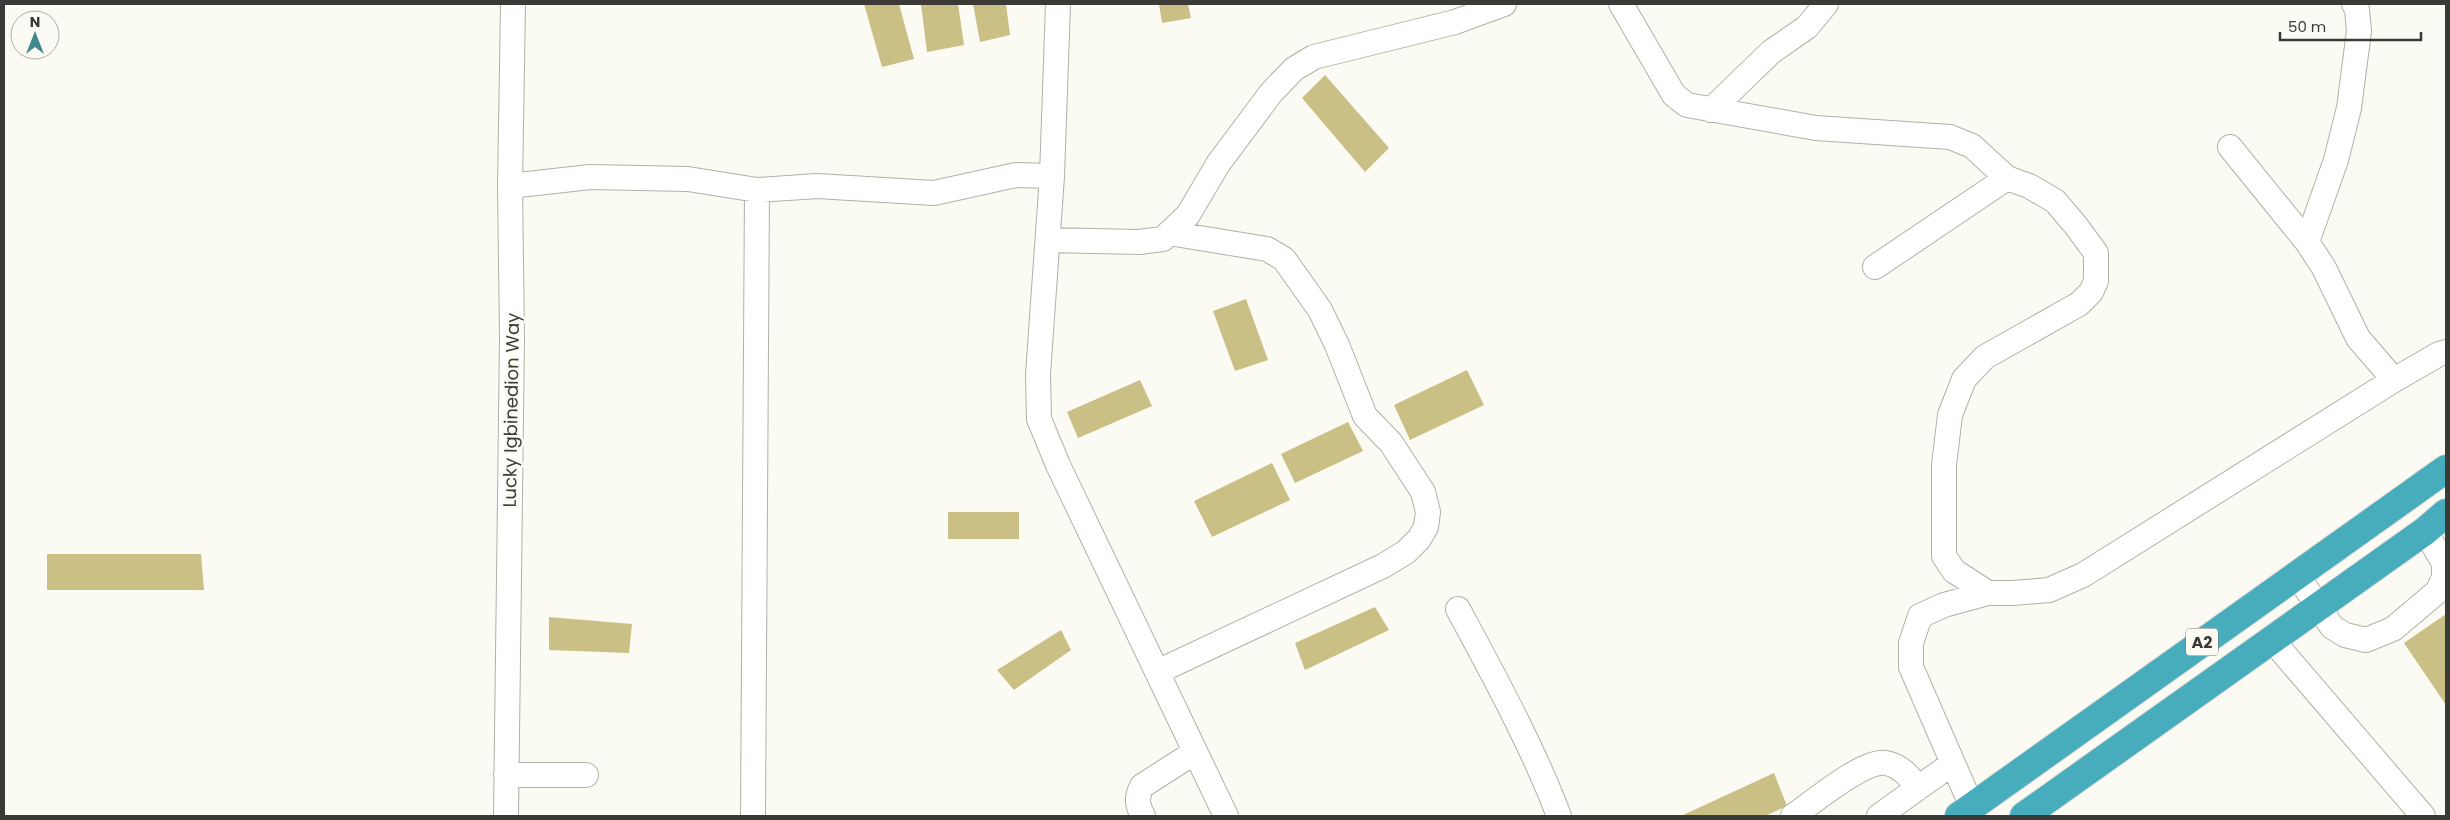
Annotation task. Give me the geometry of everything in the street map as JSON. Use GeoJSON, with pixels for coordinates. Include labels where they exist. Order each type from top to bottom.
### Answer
{"type":"FeatureCollection","features":[{"type":"Feature","properties":{"kind":"highway","name":"A2"},"geometry":{"type":"LineString","coordinates":[[1966,811],[2446,469]]}},
{"type":"Feature","properties":{"kind":"highway","name":"A2"},"geometry":{"type":"LineString","coordinates":[[2024,816],[2318,609],[2425,531],[2446,513]]}},
{"type":"Feature","properties":{"kind":"street","name":"Lucky Igbinedion Way"},"geometry":{"type":"LineString","coordinates":[[506,816],[512,337],[510,186],[513,4]]}},
{"type":"Feature","properties":{"kind":"street"},"geometry":{"type":"LineString","coordinates":[[1058,4],[1052,176],[1038,374],[1039,419],[1058,466],[1226,816]]}},
{"type":"Feature","properties":{"kind":"street"},"geometry":{"type":"LineString","coordinates":[[1048,240],[1139,242],[1163,238],[1188,214],[1218,164],[1270,93],[1294,69],[1314,57],[1454,22],[1504,4]]}},
{"type":"Feature","properties":{"kind":"street"},"geometry":{"type":"LineString","coordinates":[[1621,4],[1674,96],[1686,106],[1816,128],[1950,137],[1972,146],[2007,178],[2029,186],[2054,202],[2077,227],[2096,253],[2096,281],[2091,292],[2079,304],[1985,357],[1964,380],[1950,415],[1944,466],[1944,556],[1954,571],[1988,593]]}},
{"type":"Feature","properties":{"kind":"street"},"geometry":{"type":"LineString","coordinates":[[1711,110],[1771,52],[1807,27],[1826,4]]}},
{"type":"Feature","properties":{"kind":"street"},"geometry":{"type":"LineString","coordinates":[[2307,242],[2336,160],[2349,108],[2359,31],[2357,9],[2354,4]]}},
{"type":"Feature","properties":{"kind":"street"},"geometry":{"type":"LineString","coordinates":[[2230,147],[2307,242],[2324,268],[2358,338],[2394,380]]}},
{"type":"Feature","properties":{"kind":"street"},"geometry":{"type":"LineString","coordinates":[[510,186],[590,177],[688,179],[758,190],[817,186],[934,193],[1016,175],[1052,176]]}},
{"type":"Feature","properties":{"kind":"street"},"geometry":{"type":"LineString","coordinates":[[1875,267],[2007,178]]}},
{"type":"Feature","properties":{"kind":"street"},"geometry":{"type":"LineString","coordinates":[[753,816],[758,190]]}},
{"type":"Feature","properties":{"kind":"street"},"geometry":{"type":"LineString","coordinates":[[1157,672],[1383,566],[1406,552],[1419,539],[1426,527],[1428,512],[1423,492],[1391,443],[1365,416],[1337,345],[1320,310],[1284,259],[1267,250],[1169,233]]}},
{"type":"Feature","properties":{"kind":"street"},"geometry":{"type":"LineString","coordinates":[[1966,811],[1952,764],[1911,666],[1911,644],[1920,616],[1944,605],[1988,593],[2049,590],[2083,575],[2394,380],[2439,354],[2446,352]]}},
{"type":"Feature","properties":{"kind":"street"},"geometry":{"type":"LineString","coordinates":[[2297,575],[2318,609],[2332,627],[2345,635],[2366,640],[2393,628],[2438,591],[2444,577],[2444,563],[2425,531]]}},
{"type":"Feature","properties":{"kind":"street"},"geometry":{"type":"LineString","coordinates":[[1458,609],[1499,685],[1551,794],[1559,816]]}},
{"type":"Feature","properties":{"kind":"street"},"geometry":{"type":"LineString","coordinates":[[2273,641],[2423,816]]}},
{"type":"Feature","properties":{"kind":"street"},"geometry":{"type":"LineString","coordinates":[[1143,816],[1137,802],[1137,794],[1142,786],[1195,752]]}},
{"type":"Feature","properties":{"kind":"street"},"geometry":{"type":"LineString","coordinates":[[1793,816],[1869,765],[1885,763],[1906,771],[1918,788]]}},
{"type":"Feature","properties":{"kind":"street"},"geometry":{"type":"LineString","coordinates":[[1879,816],[1952,764]]}},
{"type":"Feature","properties":{"kind":"street"},"geometry":{"type":"LineString","coordinates":[[506,775],[586,775]]}},
{"type":"Feature","properties":{"kind":"building"},"geometry":{"type":"Polygon","coordinates":[[[864,4],[899,4],[914,59],[882,67],[864,4]]]}},
{"type":"Feature","properties":{"kind":"building"},"geometry":{"type":"Polygon","coordinates":[[[921,4],[958,4],[964,45],[927,52],[921,4]]]}},
{"type":"Feature","properties":{"kind":"building"},"geometry":{"type":"Polygon","coordinates":[[[973,4],[1006,4],[1010,35],[980,42],[973,4]]]}},
{"type":"Feature","properties":{"kind":"building"},"geometry":{"type":"Polygon","coordinates":[[[1159,4],[1188,4],[1191,18],[1162,23],[1159,4]]]}},
{"type":"Feature","properties":{"kind":"building"},"geometry":{"type":"Polygon","coordinates":[[[1325,75],[1389,148],[1365,172],[1302,98],[1325,75]]]}},
{"type":"Feature","properties":{"kind":"building"},"geometry":{"type":"Polygon","coordinates":[[[1246,299],[1268,360],[1235,371],[1213,311],[1246,299]]]}},
{"type":"Feature","properties":{"kind":"building"},"geometry":{"type":"Polygon","coordinates":[[[1467,370],[1484,405],[1410,440],[1394,405],[1467,370]]]}},
{"type":"Feature","properties":{"kind":"building"},"geometry":{"type":"Polygon","coordinates":[[[1140,380],[1152,406],[1078,438],[1067,412],[1140,380]]]}},
{"type":"Feature","properties":{"kind":"building"},"geometry":{"type":"Polygon","coordinates":[[[1348,422],[1363,451],[1295,483],[1281,454],[1348,422]]]}},
{"type":"Feature","properties":{"kind":"building"},"geometry":{"type":"Polygon","coordinates":[[[1272,463],[1290,500],[1212,537],[1194,501],[1272,463]]]}},
{"type":"Feature","properties":{"kind":"building"},"geometry":{"type":"Polygon","coordinates":[[[948,512],[1019,512],[1019,539],[948,539],[948,512]]]}},
{"type":"Feature","properties":{"kind":"building"},"geometry":{"type":"Polygon","coordinates":[[[47,554],[201,554],[204,590],[47,590],[47,554]]]}},
{"type":"Feature","properties":{"kind":"building"},"geometry":{"type":"Polygon","coordinates":[[[1375,607],[1389,630],[1305,670],[1295,643],[1375,607]]]}},
{"type":"Feature","properties":{"kind":"building"},"geometry":{"type":"Polygon","coordinates":[[[2446,614],[2446,705],[2404,643],[2446,614]]]}},
{"type":"Feature","properties":{"kind":"building"},"geometry":{"type":"Polygon","coordinates":[[[549,617],[632,624],[629,653],[549,650],[549,617]]]}},
{"type":"Feature","properties":{"kind":"building"},"geometry":{"type":"Polygon","coordinates":[[[1061,630],[1071,650],[1014,690],[997,670],[1061,630]]]}},
{"type":"Feature","properties":{"kind":"building"},"geometry":{"type":"Polygon","coordinates":[[[1774,773],[1787,806],[1765,816],[1681,816],[1774,773]]]}}]}
